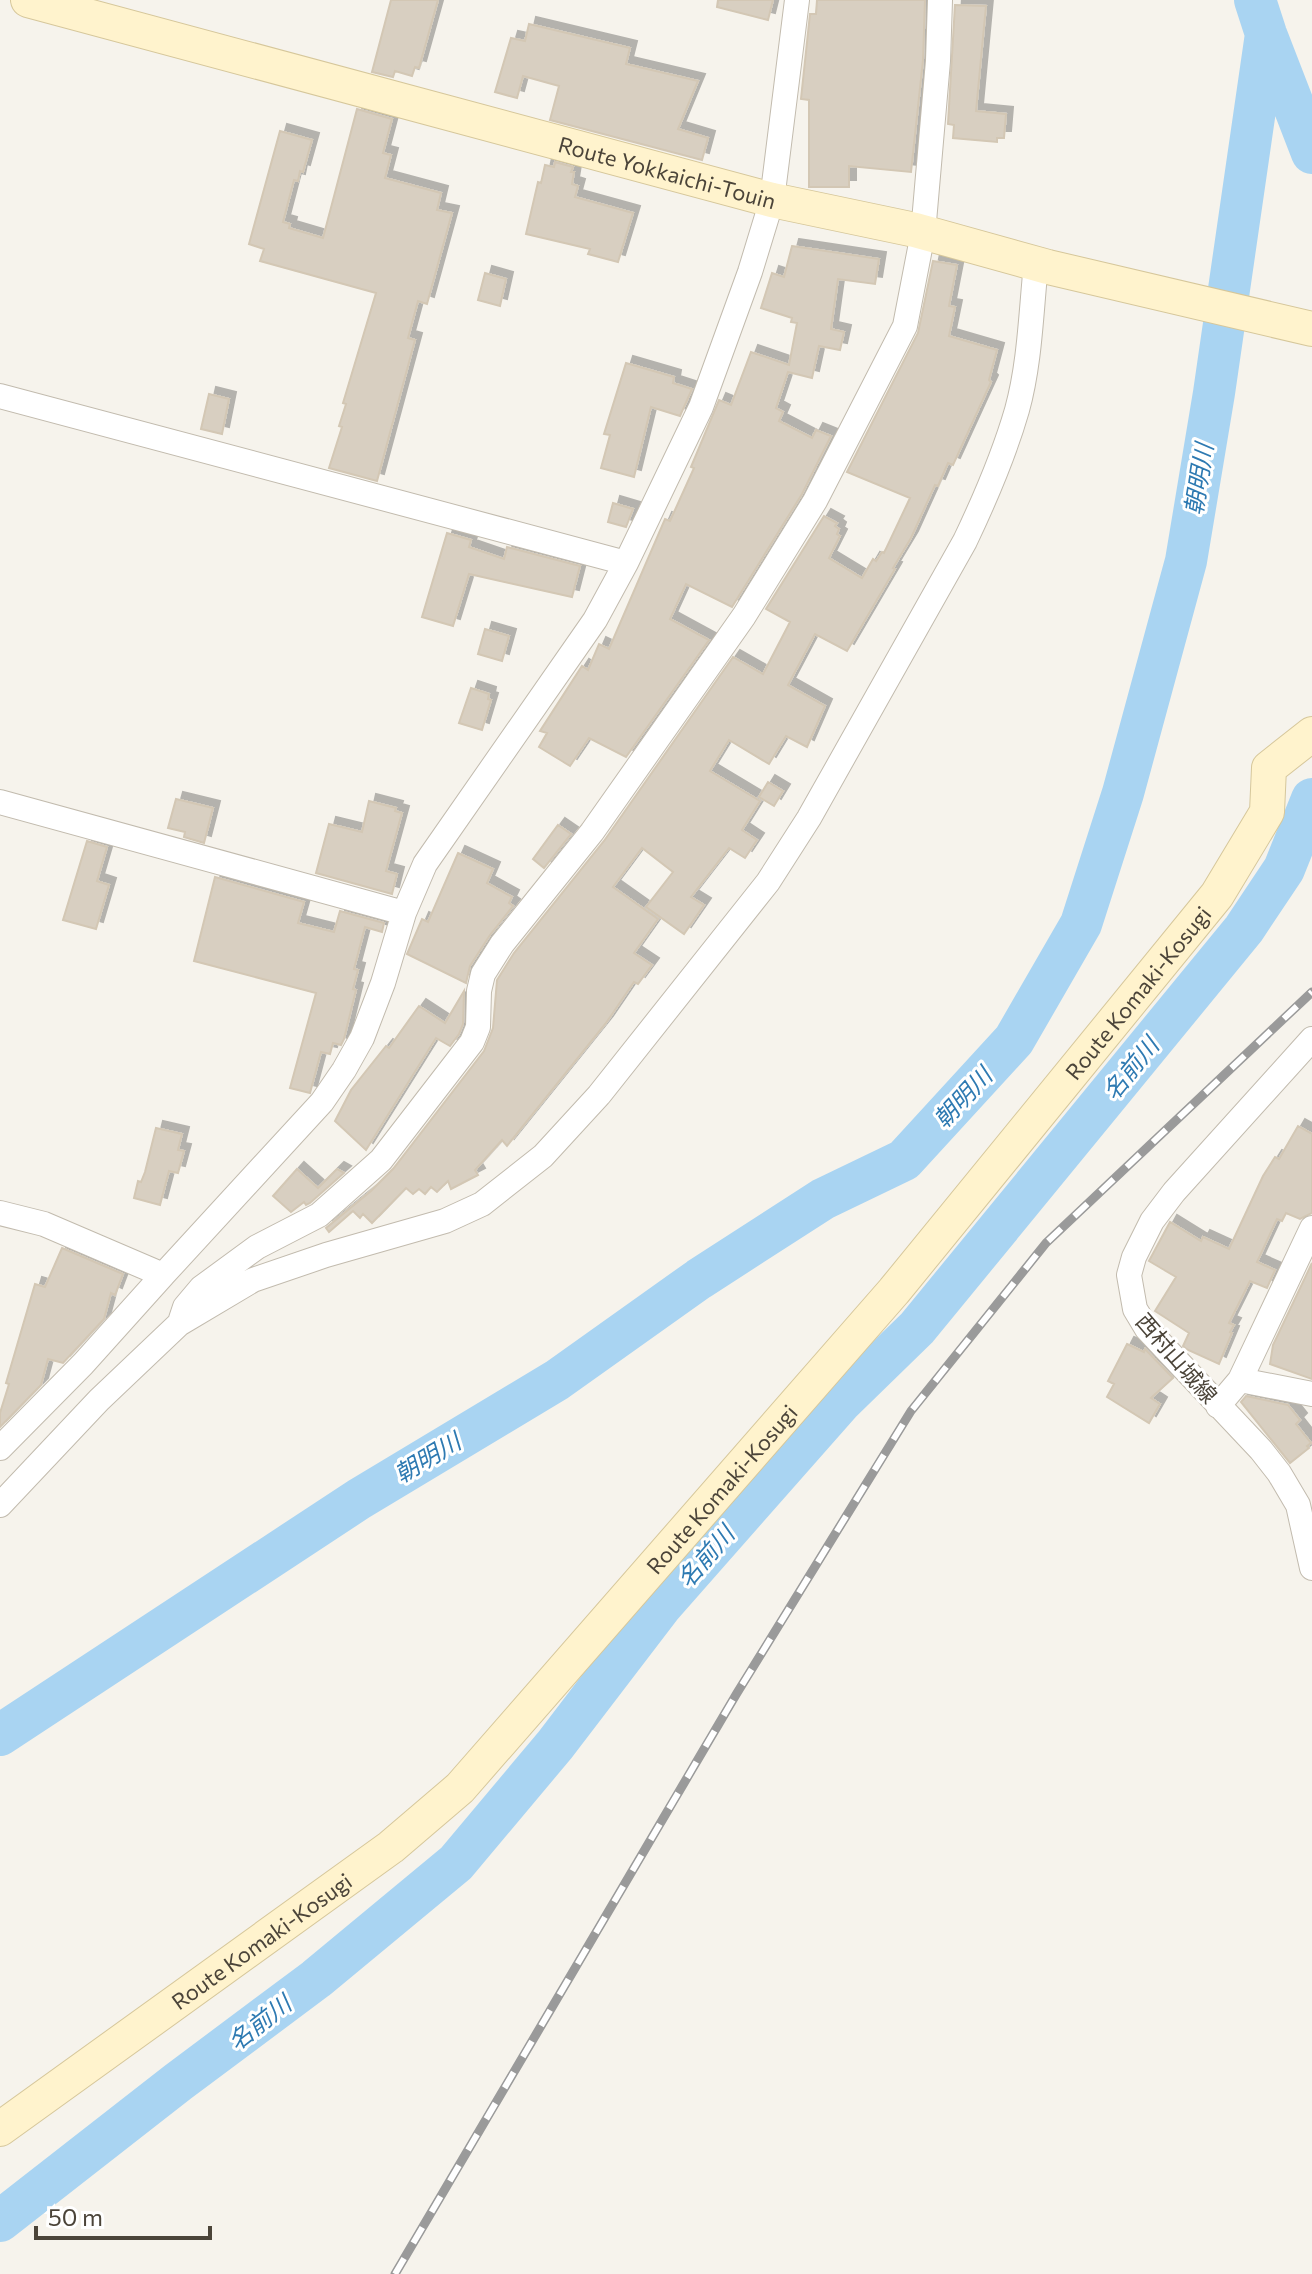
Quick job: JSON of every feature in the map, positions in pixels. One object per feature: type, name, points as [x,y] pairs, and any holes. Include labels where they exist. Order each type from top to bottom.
[{"type":"main road","name":"Route Yokkaichi-Touin","points":[[28,0],[772,200],[923,233],[1042,265],[1312,329]]},
{"type":"main road","name":"Route Komaki-Kosugi","points":[[0,2129],[391,1847],[460,1788],[894,1291],[1217,895],[1267,812],[1269,768],[1312,734]]},
{"type":"street","points":[[0,1448],[83,1364],[322,1102],[362,1038],[404,913],[425,864],[595,620],[701,407],[746,285],[772,200],[797,0]]},
{"type":"street","points":[[179,1324],[185,1307],[201,1288],[257,1247],[319,1215],[381,1160],[472,1042],[478,1027],[483,974],[502,944],[592,832],[726,641],[815,501],[905,326],[923,233],[938,61],[940,0]]},
{"type":"street","points":[[0,1505],[99,1400],[179,1324],[253,1280],[326,1255],[445,1221],[482,1204],[543,1156],[599,1095],[768,882],[809,818],[965,541],[985,499],[1017,409],[1042,265]]},
{"type":"street","points":[[0,396],[626,563]]},
{"type":"street","points":[[0,802],[404,913]]},
{"type":"street","name":"西村山城線","points":[[1312,1039],[1174,1192],[1142,1239],[1129,1275],[1135,1309],[1147,1329],[1261,1450],[1289,1487],[1304,1525],[1312,1568]]},
{"type":"street","points":[[0,1213],[44,1224],[163,1275]]},
{"type":"street","points":[[1218,1406],[1240,1380],[1312,1228]]},
{"type":"street","points":[[1240,1380],[1312,1394]]},
{"type":"building","points":[[391,0],[438,0],[419,68],[415,67],[412,76],[395,71],[393,77],[372,72]]},
{"type":"building","points":[[718,0],[773,0],[768,20],[717,7]]},
{"type":"building","points":[[817,0],[925,0],[923,60],[911,172],[849,166],[849,187],[809,187],[809,100],[801,99],[810,14],[816,14]]},
{"type":"building","points":[[955,5],[986,6],[976,111],[1006,114],[1004,138],[997,138],[997,142],[953,138],[954,125],[948,124]]},
{"type":"building","points":[[529,24],[630,48],[626,64],[698,81],[678,129],[708,138],[702,160],[550,120],[559,86],[523,76],[517,98],[495,92],[511,38],[525,41]]},
{"type":"building","points":[[357,109],[392,119],[383,153],[391,155],[385,178],[441,193],[437,210],[452,213],[427,304],[418,301],[408,338],[415,340],[377,481],[329,468],[342,427],[339,426],[346,404],[343,403],[376,293],[260,261],[264,249],[249,244],[280,131],[312,140],[303,172],[300,171],[298,181],[294,180],[283,222],[290,224],[289,228],[323,238]]},
{"type":"building","points":[[555,162],[573,167],[572,184],[578,186],[575,197],[633,213],[618,262],[588,254],[590,249],[526,234],[538,182],[541,183],[545,165],[554,167]]},
{"type":"building","points":[[792,246],[879,259],[875,284],[838,279],[831,329],[844,332],[840,350],[819,346],[812,378],[788,372],[776,408],[783,412],[779,421],[812,438],[816,430],[831,436],[802,494],[732,607],[686,584],[670,619],[709,640],[626,757],[589,738],[570,766],[539,747],[547,733],[540,731],[582,666],[588,670],[599,644],[609,649],[665,519],[670,521],[694,468],[691,467],[719,400],[731,405],[751,352],[789,365],[797,323],[791,322],[792,318],[761,308],[772,273],[784,277]]},
{"type":"building","points":[[933,261],[957,265],[949,306],[955,307],[949,336],[997,350],[991,382],[953,465],[948,463],[938,486],[935,485],[895,569],[847,651],[815,634],[788,685],[825,706],[807,747],[786,736],[769,764],[729,740],[710,771],[760,801],[742,830],[757,840],[745,858],[729,848],[691,897],[704,905],[684,934],[646,907],[673,872],[642,848],[613,887],[658,919],[634,953],[652,965],[638,984],[634,982],[606,1023],[507,1146],[502,1140],[475,1170],[478,1175],[451,1189],[448,1181],[437,1192],[431,1187],[425,1194],[419,1189],[413,1194],[406,1188],[372,1223],[363,1214],[360,1218],[353,1211],[329,1232],[326,1228],[393,1169],[484,1051],[493,1028],[497,980],[514,953],[604,841],[733,657],[763,674],[790,622],[766,609],[824,516],[837,523],[835,526],[840,536],[829,558],[862,578],[873,559],[876,561],[884,553],[910,498],[847,472],[918,333]]},
{"type":"building","points":[[485,273],[506,279],[500,306],[478,300]]},
{"type":"building","points":[[626,363],[674,377],[673,383],[692,389],[680,416],[651,407],[634,477],[601,468],[610,435],[604,434]]},
{"type":"building","points":[[209,394],[229,399],[222,434],[201,429]]},
{"type":"building","points":[[613,503],[633,509],[626,527],[608,522]]},
{"type":"building","points":[[447,533],[471,540],[469,547],[504,559],[507,547],[580,566],[572,597],[469,574],[453,626],[422,617]]},
{"type":"building","points":[[485,629],[509,636],[502,661],[478,654]]},
{"type":"building","points":[[471,688],[489,694],[488,699],[491,700],[482,730],[459,723]]},
{"type":"building","points":[[768,782],[783,791],[774,806],[759,797]]},
{"type":"building","points":[[176,799],[213,808],[204,843],[184,837],[185,832],[168,828]]},
{"type":"building","points":[[369,801],[396,808],[395,811],[402,813],[386,871],[397,874],[392,894],[316,873],[329,824],[362,832]]},
{"type":"building","points":[[558,825],[571,834],[544,868],[533,859]]},
{"type":"building","points":[[87,841],[107,847],[97,881],[109,885],[96,929],[63,920]]},
{"type":"building","points":[[458,853],[493,869],[487,883],[512,897],[509,903],[513,906],[470,966],[466,983],[407,954],[422,919],[428,922]]},
{"type":"building","points":[[215,877],[304,902],[298,923],[334,932],[340,911],[384,923],[382,932],[365,927],[354,969],[358,970],[353,989],[356,990],[344,1039],[341,1045],[333,1043],[330,1054],[321,1052],[310,1093],[290,1088],[316,993],[194,961]]},
{"type":"building","points":[[464,991],[463,1024],[459,1034],[450,1046],[436,1038],[366,1150],[335,1121],[351,1090],[386,1046],[389,1048],[419,1006],[445,1023]]},
{"type":"building","points":[[1298,1126],[1312,1134],[1312,1213],[1300,1219],[1286,1213],[1282,1221],[1277,1219],[1257,1262],[1275,1270],[1267,1288],[1250,1281],[1229,1323],[1234,1325],[1219,1364],[1186,1349],[1183,1346],[1189,1333],[1155,1311],[1176,1277],[1149,1261],[1170,1222],[1201,1241],[1203,1237],[1229,1249],[1263,1176],[1275,1157],[1279,1159]]},
{"type":"building","points":[[156,1128],[182,1134],[178,1150],[184,1151],[178,1173],[169,1171],[160,1205],[134,1198],[138,1181],[141,1182],[145,1172]]},
{"type":"building","points":[[297,1169],[318,1188],[337,1169],[344,1173],[310,1203],[306,1205],[304,1202],[291,1212],[273,1196]]},
{"type":"building","points":[[62,1248],[123,1274],[115,1295],[111,1293],[104,1319],[63,1363],[48,1359],[41,1385],[0,1427],[0,1413],[9,1384],[6,1383],[35,1284],[45,1287]]},
{"type":"building","points":[[1312,1263],[1312,1379],[1270,1364],[1273,1345]]},
{"type":"building","points":[[1127,1344],[1144,1352],[1145,1349],[1173,1378],[1151,1398],[1160,1404],[1149,1423],[1107,1397],[1114,1384],[1108,1381]]},
{"type":"building","points":[[1246,1396],[1288,1405],[1300,1420],[1296,1424],[1311,1443],[1307,1446],[1309,1448],[1290,1463],[1241,1402]]},
{"type":"waterway","name":"名前川","points":[[1255,0],[1312,153]]},
{"type":"waterway","name":"朝明川","points":[[0,1735],[359,1499],[557,1380],[699,1279],[823,1199],[904,1160],[1014,1040],[1081,924],[1123,793],[1186,561],[1214,393],[1266,34]]},
{"type":"waterway","name":"名前川","points":[[0,2221],[316,1979],[456,1863],[555,1745],[662,1605],[840,1403],[917,1328],[1244,929],[1284,869],[1312,799]]},
{"type":"railway","points":[[395,2274],[737,1693],[911,1411],[1046,1243],[1312,992]]}]
